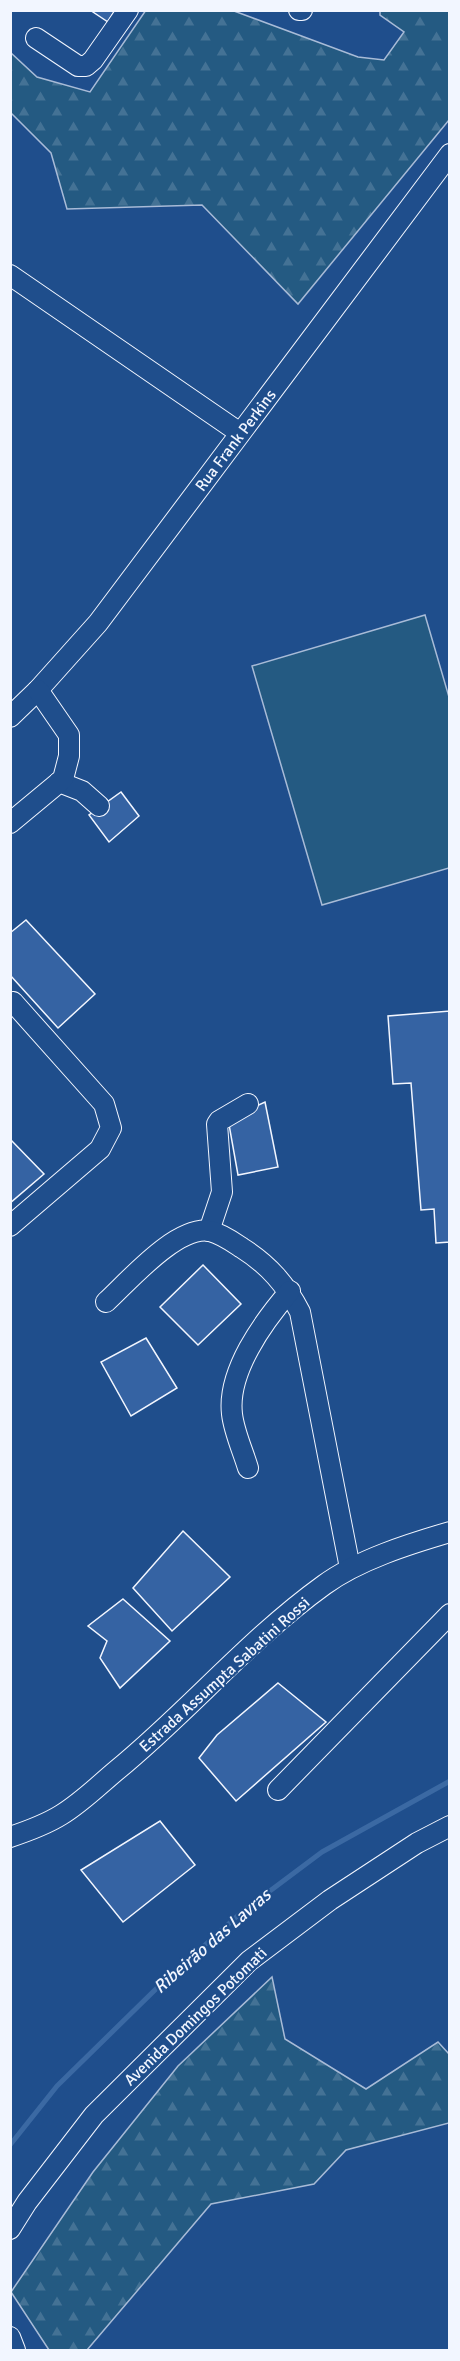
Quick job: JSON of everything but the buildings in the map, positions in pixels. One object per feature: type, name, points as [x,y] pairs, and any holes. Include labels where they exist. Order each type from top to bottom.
[{"type":"street","points":[[36,38],[78,66],[86,66],[93,60],[128,10]]},
{"type":"street","name":"Rua Frank Perkins","points":[[10,717],[38,690],[98,623],[450,154]]},
{"type":"street","points":[[10,275],[240,433]]},
{"type":"street","points":[[10,823],[63,779],[69,756],[69,735],[38,690]]},
{"type":"street","points":[[59,782],[82,791],[99,806]]},
{"type":"street","points":[[10,1226],[100,1149],[111,1128],[104,1104],[13,1002]]},
{"type":"street","points":[[209,1231],[222,1192],[217,1124],[219,1120],[248,1104]]},
{"type":"street","points":[[106,1302],[167,1246],[192,1232],[209,1231],[224,1237],[251,1254],[275,1274],[290,1291],[300,1312],[350,1568]]},
{"type":"street","points":[[248,1468],[232,1416],[232,1395],[252,1342],[270,1313],[290,1291]]},
{"type":"street","name":"Estrada Assumpta Sabatini Rossi","points":[[10,1837],[31,1830],[61,1815],[87,1795],[141,1750],[280,1619],[325,1584],[350,1568],[450,1532]]},
{"type":"street","points":[[278,1790],[450,1614]]},
{"type":"street","name":"Avenida Domingos Potomati","points":[[10,2229],[27,2202],[94,2115],[249,1961],[330,1900],[417,1843],[450,1826]]},
{"type":"street","points":[[10,2337],[15,2350]]},
{"type":"green space","points":[[146,10],[234,11],[358,57],[384,60],[404,32],[380,15],[380,11],[449,11],[449,120],[298,304],[202,205],[67,209],[51,153],[11,113],[11,53],[37,77],[90,92]]},
{"type":"green space","points":[[425,615],[449,697],[449,868],[322,905],[252,666]]},
{"type":"green space","points":[[272,1977],[285,2039],[366,2089],[438,2042],[449,2054],[449,2123],[346,2150],[314,2184],[211,2204],[87,2350],[49,2350],[11,2292],[93,2172],[178,2066]]},
{"type":"waterway","name":"Ribeirão das Lavras","points":[[10,2145],[57,2086],[159,1986],[243,1911],[322,1852],[450,1781]]}]
